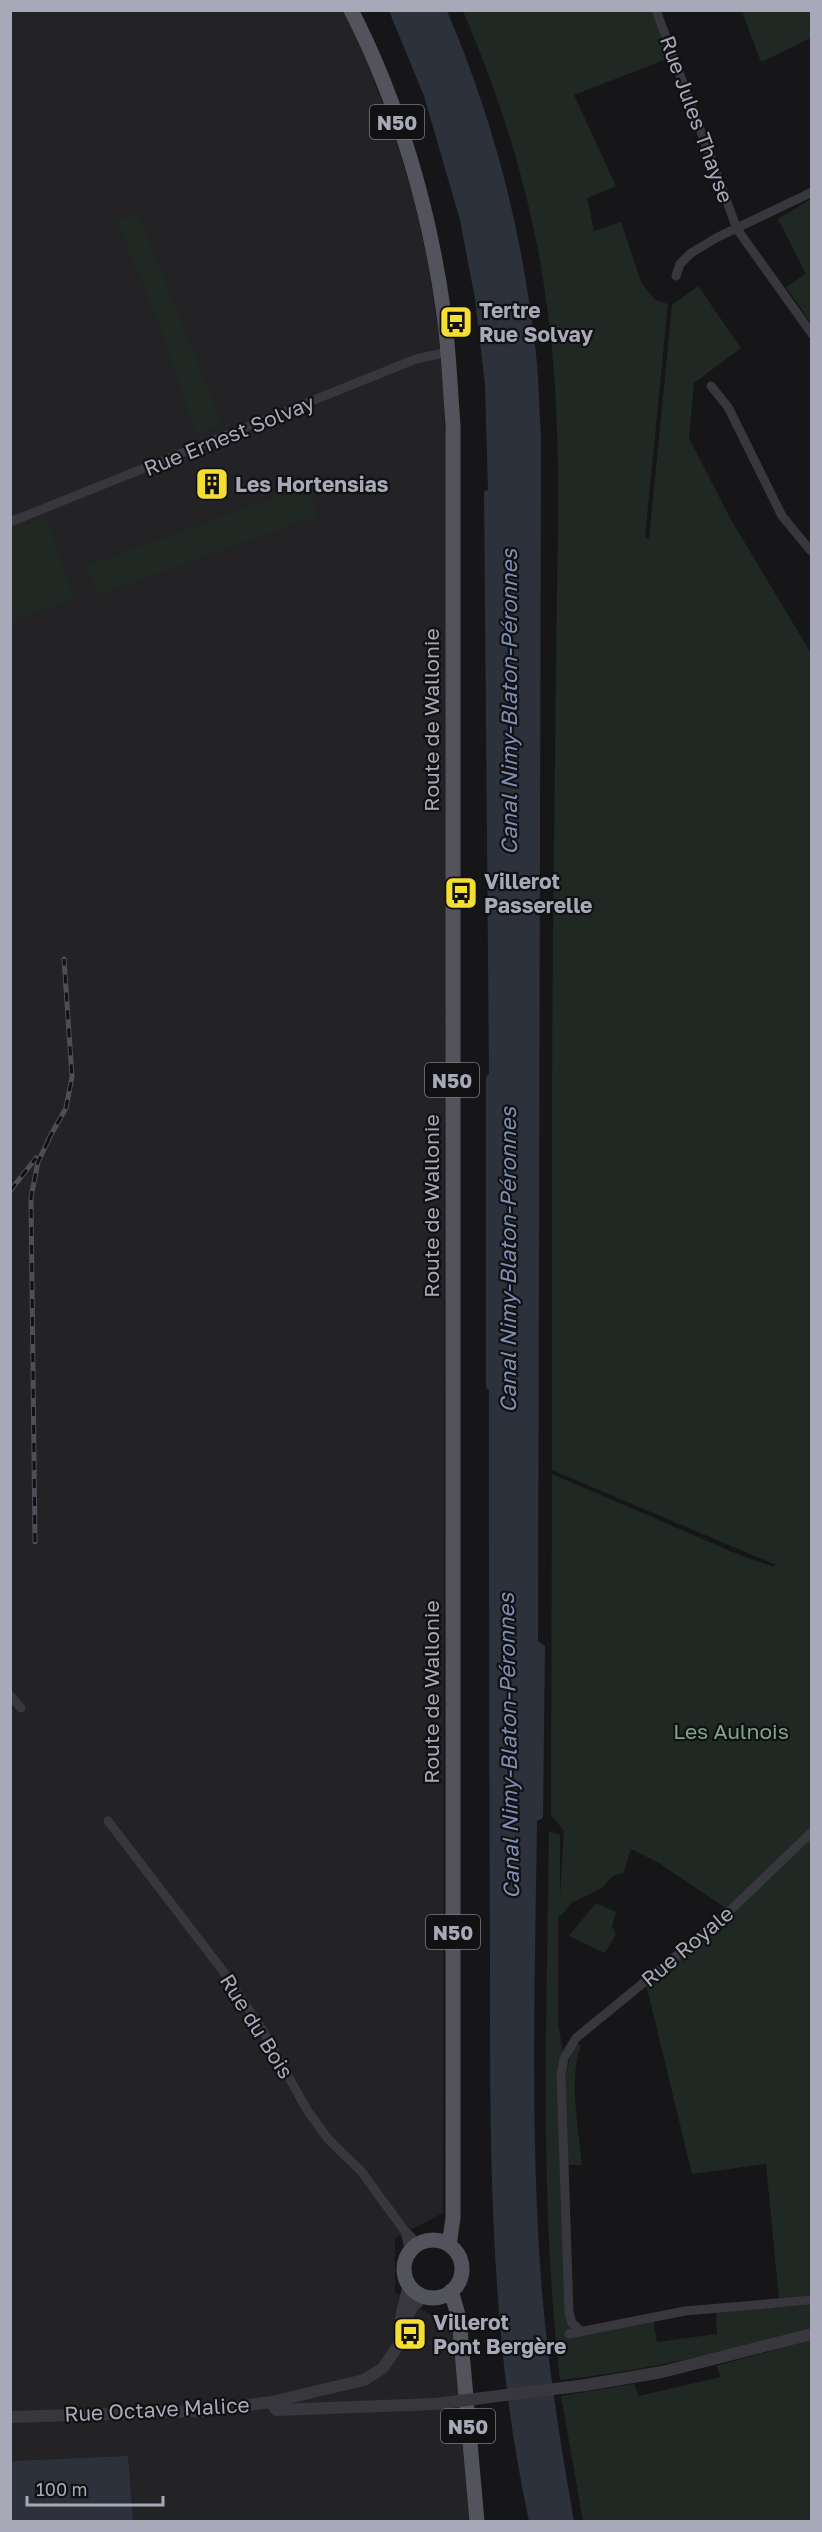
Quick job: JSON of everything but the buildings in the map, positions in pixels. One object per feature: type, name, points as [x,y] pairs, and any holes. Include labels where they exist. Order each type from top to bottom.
[{"type":"main road","name":"Route de Wallonie","points":[[351,10],[379,74],[403,139],[421,200],[438,280],[448,352],[453,425],[453,2218],[449,2245]]},
{"type":"main road","points":[[452,2201],[442,2229],[420,2245],[404,2271],[409,2285],[448,2308],[460,2330]]},
{"type":"main road","points":[[420,2245],[449,2245],[459,2256],[462,2266],[458,2283],[451,2291],[441,2296],[427,2297]]},
{"type":"main road","points":[[451,2291],[460,2330]]},
{"type":"main road","name":"N50","points":[[460,2330],[477,2522]]},
{"type":"street","name":"Rue Jules Thayse","points":[[656,10],[737,229],[812,334]]},
{"type":"street","points":[[676,276],[680,264],[691,253],[812,192]]},
{"type":"street","name":"Rue Ernest Solvay","points":[[10,522],[416,359],[448,352]]},
{"type":"street","points":[[711,386],[729,407],[752,460],[782,516],[811,552]]},
{"type":"street","points":[[10,1695],[21,1708]]},
{"type":"street","name":"Rue du Bois","points":[[108,1821],[224,1971],[263,2031],[307,2110],[329,2140],[361,2171],[404,2230],[420,2245]]},
{"type":"street","name":"Rue Royale","points":[[581,2331],[572,2323],[569,2312],[561,2075],[564,2058],[576,2038],[718,1921],[812,1832]]},
{"type":"street","points":[[271,2402],[343,2386],[376,2374],[391,2359],[400,2343],[404,2301],[409,2285]]},
{"type":"street","points":[[403,2325],[413,2306],[427,2297]]},
{"type":"street","points":[[569,2334],[685,2311],[812,2300]]},
{"type":"street","name":"Rue Octave Malice","points":[[10,2416],[203,2411],[271,2402],[276,2410],[435,2404],[586,2385],[662,2372],[812,2334]]},
{"type":"shaded area","points":[[11,11],[344,11],[369,67],[395,136],[412,193],[427,258],[438,330],[446,456],[443,2213],[395,2238],[395,2292],[424,2311],[452,2323],[469,2521],[11,2522]]},
{"type":"green space","name":"Les Aulnois","points":[[463,11],[652,11],[669,58],[574,95],[616,186],[587,198],[594,231],[621,222],[641,282],[655,300],[668,304],[645,537],[649,539],[672,305],[698,286],[741,348],[694,383],[689,438],[730,518],[812,655],[811,1829],[727,1909],[659,1863],[631,1849],[623,1873],[613,1876],[602,1888],[571,1903],[561,1916],[559,1915],[558,1923],[558,2023],[564,2058],[569,2312],[581,2331],[653,2319],[657,2342],[717,2334],[716,2312],[811,2305],[811,2328],[687,2359],[560,2380],[549,2243],[546,2106],[549,1831],[560,1835],[560,1895],[564,1831],[551,1815],[552,1474],[742,1556],[772,1566],[776,1565],[552,1470],[552,1003],[558,513],[556,399],[544,286],[531,215],[502,112]]},
{"type":"green space","points":[[742,11],[811,11],[811,38],[761,62]]},
{"type":"green space","points":[[811,199],[811,323],[786,287],[806,274],[778,219]]},
{"type":"green space","points":[[138,214],[223,425],[197,435],[157,320],[116,220]]},
{"type":"green space","points":[[307,485],[318,516],[97,595],[86,566]]},
{"type":"green space","points":[[47,518],[74,599],[11,621],[11,529]]},
{"type":"green space","points":[[811,1836],[811,2296],[779,2299],[766,2164],[692,2174],[646,1984]]},
{"type":"green space","points":[[596,1903],[616,1912],[612,1926],[616,1934],[605,1953],[569,1936]]},
{"type":"green space","points":[[577,2043],[581,2046],[575,2073],[575,2089],[582,2165],[568,2165],[564,2087],[566,2071]]},
{"type":"green space","points":[[811,2340],[811,2521],[583,2521],[561,2396],[634,2384],[639,2396],[721,2377],[716,2366]]},
{"type":"water","name":"Canal Nimy-Blaton-Péronnes","points":[[389,11],[447,11],[464,52],[492,136],[515,222],[538,374],[541,436],[538,1641],[545,1646],[543,1818],[537,1821],[534,2107],[541,2279],[554,2400],[574,2521],[529,2521],[506,2379],[494,2236],[490,2092],[489,1390],[486,1388],[486,1077],[489,1073],[484,491],[488,490],[485,385],[475,299],[460,220],[424,96]]},
{"type":"water","points":[[128,2456],[133,2521],[11,2521],[11,2461]]},
{"type":"railway","points":[[48,1140],[66,1108],[72,1077],[64,959]]},
{"type":"railway","points":[[35,1542],[31,1197],[38,1162],[51,1135]]},
{"type":"railway","points":[[10,1191],[36,1158]]},
{"type":"place","name":"Tertre Rue Solvay","points":[[456,322]]},
{"type":"place","name":"Les Hortensias","points":[[212,484]]},
{"type":"place","name":"Villerot Passerelle","points":[[461,893]]},
{"type":"place","name":"Villerot Pont Bergère","points":[[410,2334]]}]
